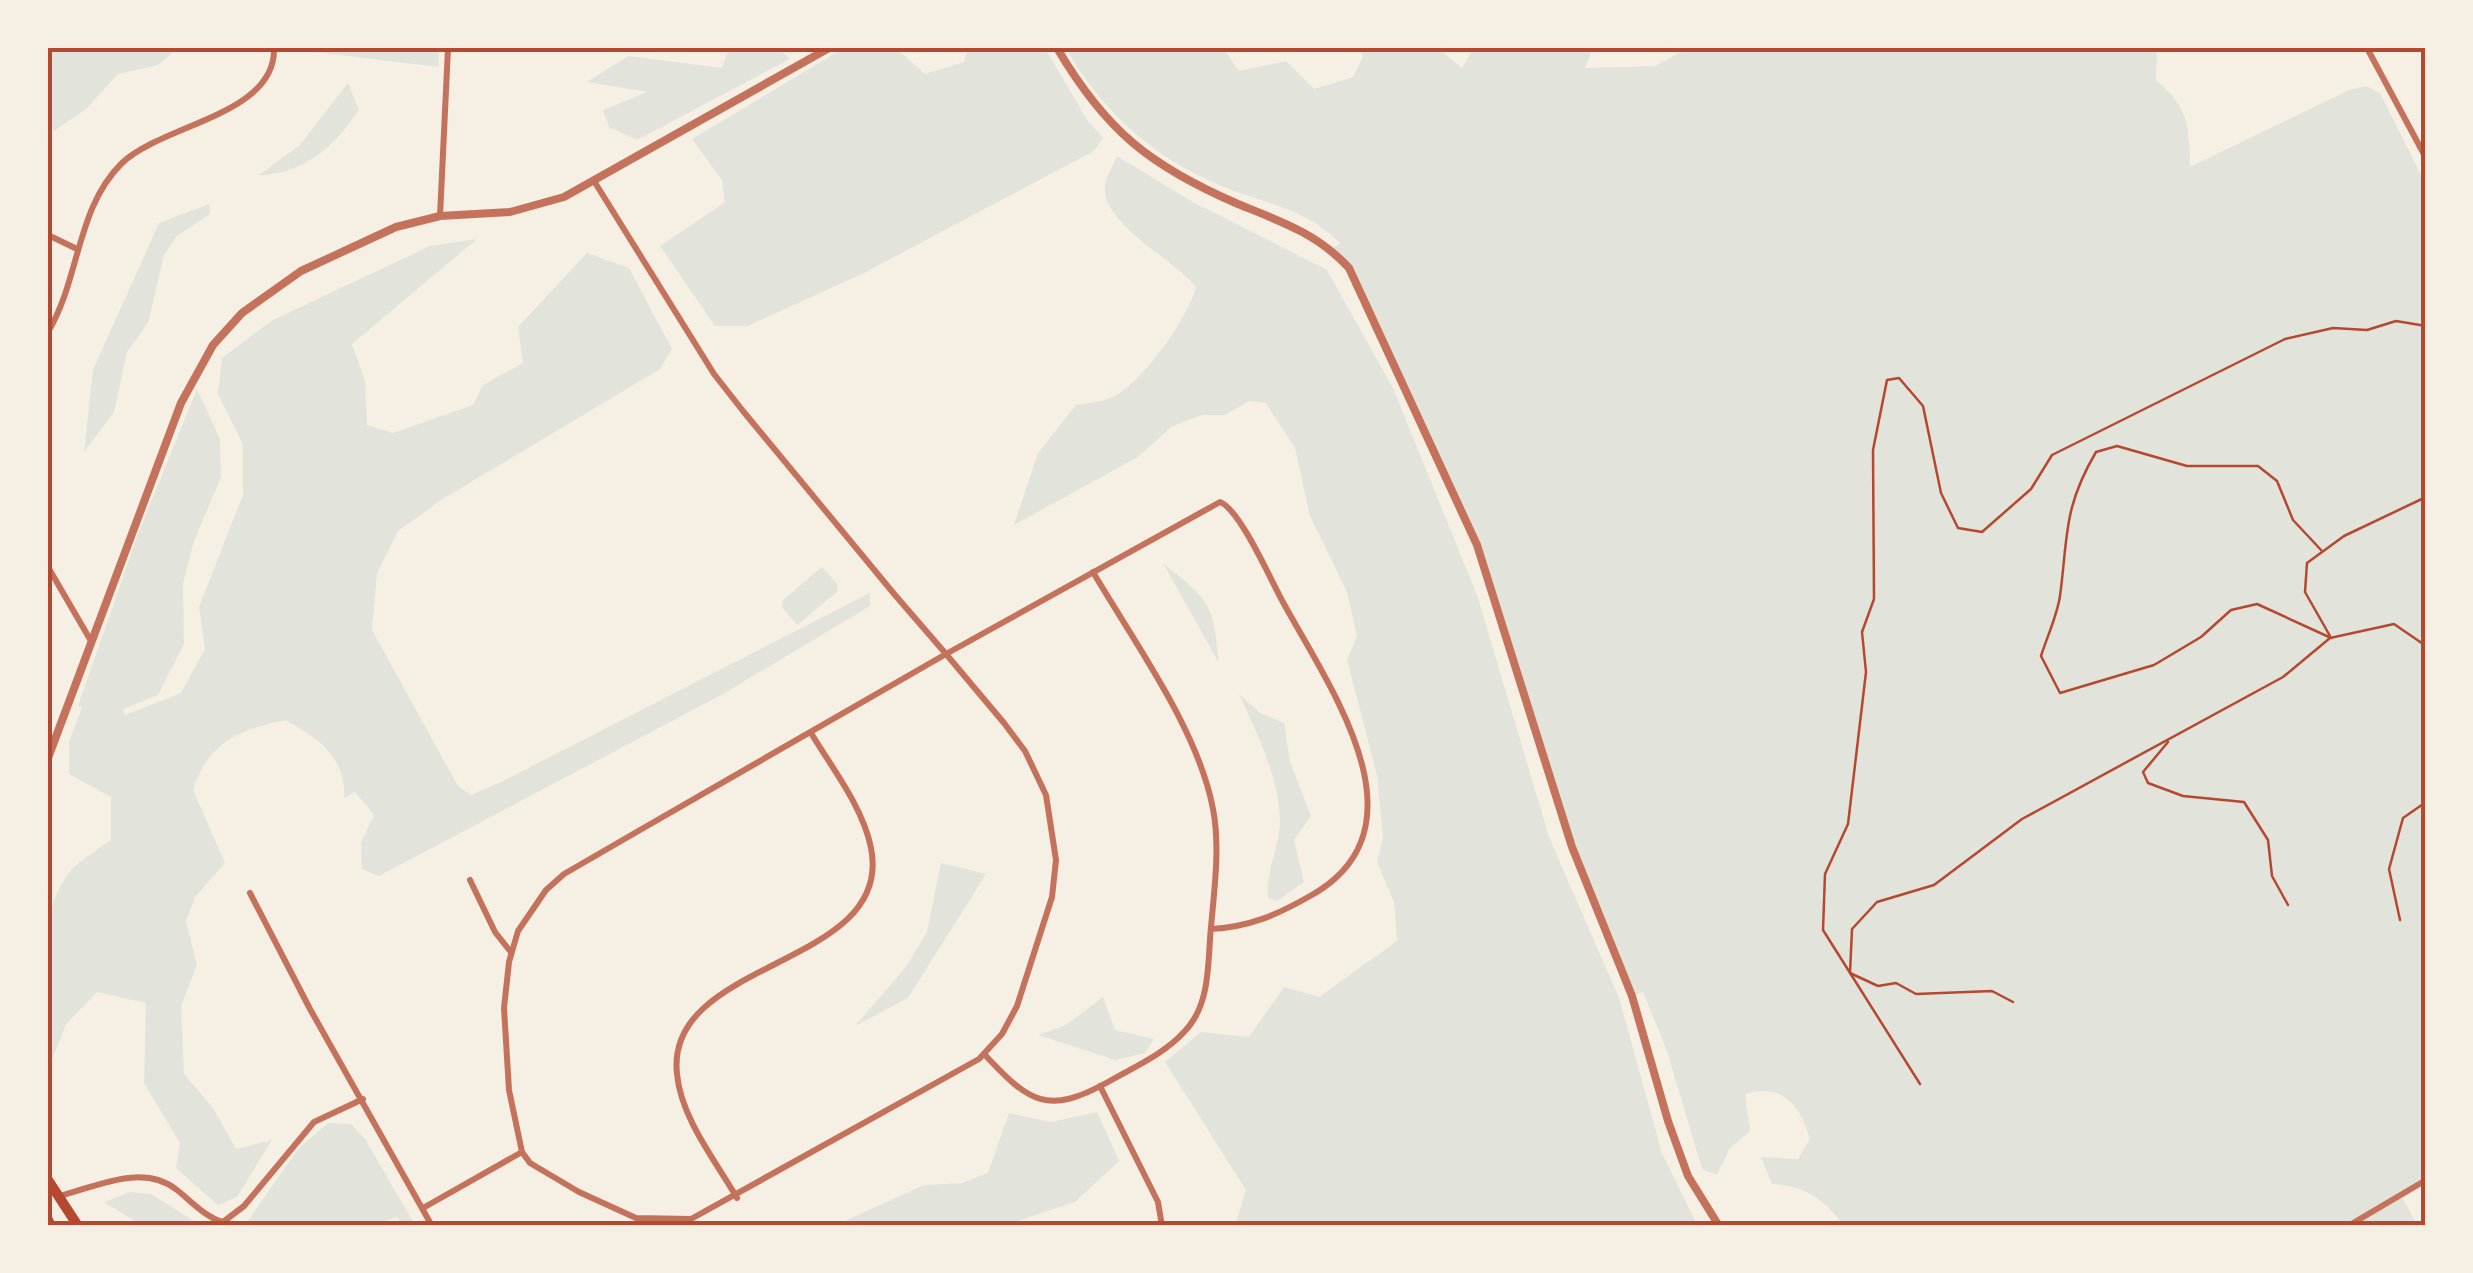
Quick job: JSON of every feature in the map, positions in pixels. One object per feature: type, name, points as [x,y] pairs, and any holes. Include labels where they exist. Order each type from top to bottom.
[{"type":"main road","points":[[48,1180],[78,1226]]},
{"type":"street","points":[[48,332],[98,196],[124,162],[243,101],[261,87],[272,68],[274,48]]},
{"type":"street","points":[[440,216],[448,48]]},
{"type":"street","points":[[48,758],[181,403],[212,345],[242,313],[301,270],[396,227],[440,216],[541,206],[828,48]]},
{"type":"street","points":[[1057,48],[1100,114],[1144,156],[1208,190],[1316,237],[1350,268],[1478,545],[1572,847],[1632,996],[1668,1121],[1688,1176],[1719,1226]]},
{"type":"street","points":[[2366,48],[2426,158]]},
{"type":"street","points":[[594,180],[714,374],[946,654],[1026,751],[1046,795],[1054,829],[1052,897],[1017,1006],[985,1055],[736,1198],[691,1220],[668,1224],[636,1218],[579,1192],[530,1163],[522,1152],[513,1123],[504,1008],[511,952],[530,910],[564,874],[946,654],[1216,504],[1228,505],[1331,690],[1358,754],[1370,820],[1358,855],[1333,884],[1257,923],[1210,929]]},
{"type":"street","points":[[48,235],[78,249]]},
{"type":"street","points":[[48,567],[91,641]]},
{"type":"street","points":[[985,1055],[1012,1084],[1044,1102],[1070,1100],[1155,1056],[1194,1019],[1207,981],[1213,809],[1197,758],[1093,572]]},
{"type":"street","points":[[736,1198],[681,1096],[677,1055],[700,1010],[844,923],[868,882],[872,850],[865,827],[811,732]]},
{"type":"street","points":[[470,880],[495,932],[511,952]]},
{"type":"street","points":[[250,892],[288,969],[432,1226]]},
{"type":"street","points":[[1100,1086],[1158,1202],[1162,1226]]},
{"type":"street","points":[[59,1196],[147,1176],[171,1185],[213,1219],[224,1222],[244,1206],[284,1153],[314,1122],[363,1099]]},
{"type":"street","points":[[423,1208],[522,1152]]},
{"type":"street","points":[[2348,1226],[2426,1180]]},
{"type":"path","points":[[1920,1084],[1823,930],[1825,874],[1848,824],[1866,672],[1862,632],[1874,600],[1873,450],[1888,380],[1900,378],[1923,406],[1941,493],[1958,528],[1982,532],[2031,488],[2052,454],[2285,339],[2334,328],[2367,330],[2396,321],[2426,326]]},
{"type":"path","points":[[2322,551],[2293,520],[2277,481],[2258,466],[2187,466],[2117,446],[2096,452],[2077,484],[2064,529],[2060,599],[2041,656],[2060,693],[2154,665],[2201,637],[2232,610],[2257,604],[2330,638]]},
{"type":"path","points":[[2330,638],[2304,592],[2307,563],[2322,551],[2426,498]]},
{"type":"path","points":[[1850,973],[1852,929],[1877,902],[1934,885],[2022,819],[2283,678],[2330,638],[2394,624],[2426,646]]},
{"type":"path","points":[[2171,738],[2143,772],[2148,783],[2183,796],[2244,802],[2268,840],[2272,876],[2288,905]]},
{"type":"path","points":[[2400,920],[2389,870],[2403,818],[2426,802]]},
{"type":"path","points":[[1850,973],[1878,986],[1896,983],[1916,994],[1992,992],[2012,1002]]},
{"type":"shaded area","points":[[48,48],[178,48],[158,65],[118,74],[86,109],[54,131],[48,117]]},
{"type":"shaded area","points":[[282,48],[438,48],[439,67]]},
{"type":"shaded area","points":[[729,48],[781,50],[790,59],[637,140],[609,127],[603,110],[647,92],[587,82],[628,56],[722,68]]},
{"type":"shaded area","points":[[896,48],[925,74],[964,62],[968,48],[1045,48],[1087,120],[1103,138],[1094,151],[864,273],[748,326],[715,326],[660,246],[725,202],[722,180],[692,139],[839,51]]},
{"type":"shaded area","points":[[1066,48],[1223,48],[1239,71],[1286,61],[1314,89],[1353,77],[1363,57],[1359,48],[1438,48],[1462,68],[1474,48],[1593,48],[1585,68],[1655,66],[1688,48],[2157,48],[2156,80],[2176,100],[2185,119],[2190,167],[2349,90],[2366,86],[2380,93],[2426,185],[2426,1180],[2401,1195],[2417,1225],[1843,1225],[1812,1195],[1772,1184],[1761,1157],[1798,1159],[1810,1139],[1795,1108],[1770,1091],[1745,1094],[1750,1131],[1730,1148],[1717,1175],[1702,1169],[1667,1051],[1643,992],[1632,996],[1572,847],[1490,582],[1370,305],[1332,249],[1340,243],[1295,212],[1210,181],[1166,157],[1110,109]]},
{"type":"shaded area","points":[[348,83],[359,110],[340,135],[304,163],[259,175],[299,146]]},
{"type":"shaded area","points":[[1117,156],[1191,201],[1327,270],[1394,390],[1478,598],[1549,837],[1619,998],[1662,1153],[1697,1225],[1235,1225],[1246,1190],[1165,1062],[1201,1032],[1249,1037],[1284,987],[1319,997],[1397,941],[1394,902],[1377,862],[1383,838],[1377,775],[1347,660],[1357,636],[1347,592],[1310,516],[1295,448],[1266,403],[1249,401],[1225,415],[1202,415],[1171,427],[1138,457],[1014,525],[1038,453],[1076,405],[1111,398],[1139,377],[1175,331],[1196,287],[1114,213],[1106,199],[1105,185]]},
{"type":"shaded area","points":[[209,204],[210,214],[176,237],[164,255],[148,323],[127,352],[114,412],[84,452],[93,370],[159,223]]},
{"type":"shaded area","points":[[477,239],[352,344],[365,381],[367,425],[393,433],[473,405],[483,385],[523,363],[518,327],[587,253],[629,268],[672,349],[660,369],[441,500],[398,531],[377,573],[372,630],[458,786],[471,795],[501,782],[870,593],[870,606],[723,694],[379,876],[362,869],[361,843],[374,815],[355,792],[344,798],[335,760],[309,734],[286,720],[240,733],[217,749],[207,760],[193,790],[225,863],[195,897],[186,921],[197,965],[181,1006],[184,1074],[213,1108],[236,1149],[272,1140],[237,1197],[218,1205],[176,1168],[180,1143],[144,1083],[146,1003],[97,992],[66,1024],[48,1070],[46,945],[55,898],[74,868],[111,840],[111,797],[69,774],[69,742],[82,707],[78,706],[138,534],[197,389],[220,439],[221,477],[194,541],[183,583],[184,644],[158,695],[123,709],[125,715],[181,693],[205,649],[199,607],[243,495],[243,445],[218,394],[222,358],[271,321],[430,246]]},
{"type":"shaded area","points":[[1163,563],[1206,604],[1219,663]]},
{"type":"shaded area","points":[[822,567],[837,584],[837,592],[797,625],[782,607],[783,600]]},
{"type":"shaded area","points":[[1239,694],[1260,713],[1284,723],[1290,762],[1311,816],[1294,840],[1304,882],[1277,901],[1268,898],[1268,888],[1279,831],[1279,804],[1266,756]]},
{"type":"shaded area","points":[[941,863],[986,874],[908,998],[855,1026],[906,967],[927,932]]},
{"type":"shaded area","points":[[1103,997],[1115,1030],[1154,1039],[1145,1053],[1115,1060],[1038,1035],[1066,1025]]},
{"type":"shaded area","points":[[1097,1112],[1119,1161],[1075,1202],[1005,1225],[844,1225],[847,1220],[924,1185],[962,1183],[988,1173],[1009,1113],[1051,1122]]},
{"type":"shaded area","points":[[328,1123],[351,1124],[365,1139],[415,1225],[402,1225],[397,1217],[370,1225],[245,1225],[298,1149]]},
{"type":"shaded area","points":[[130,1192],[151,1194],[200,1225],[141,1225],[104,1202]]}]
